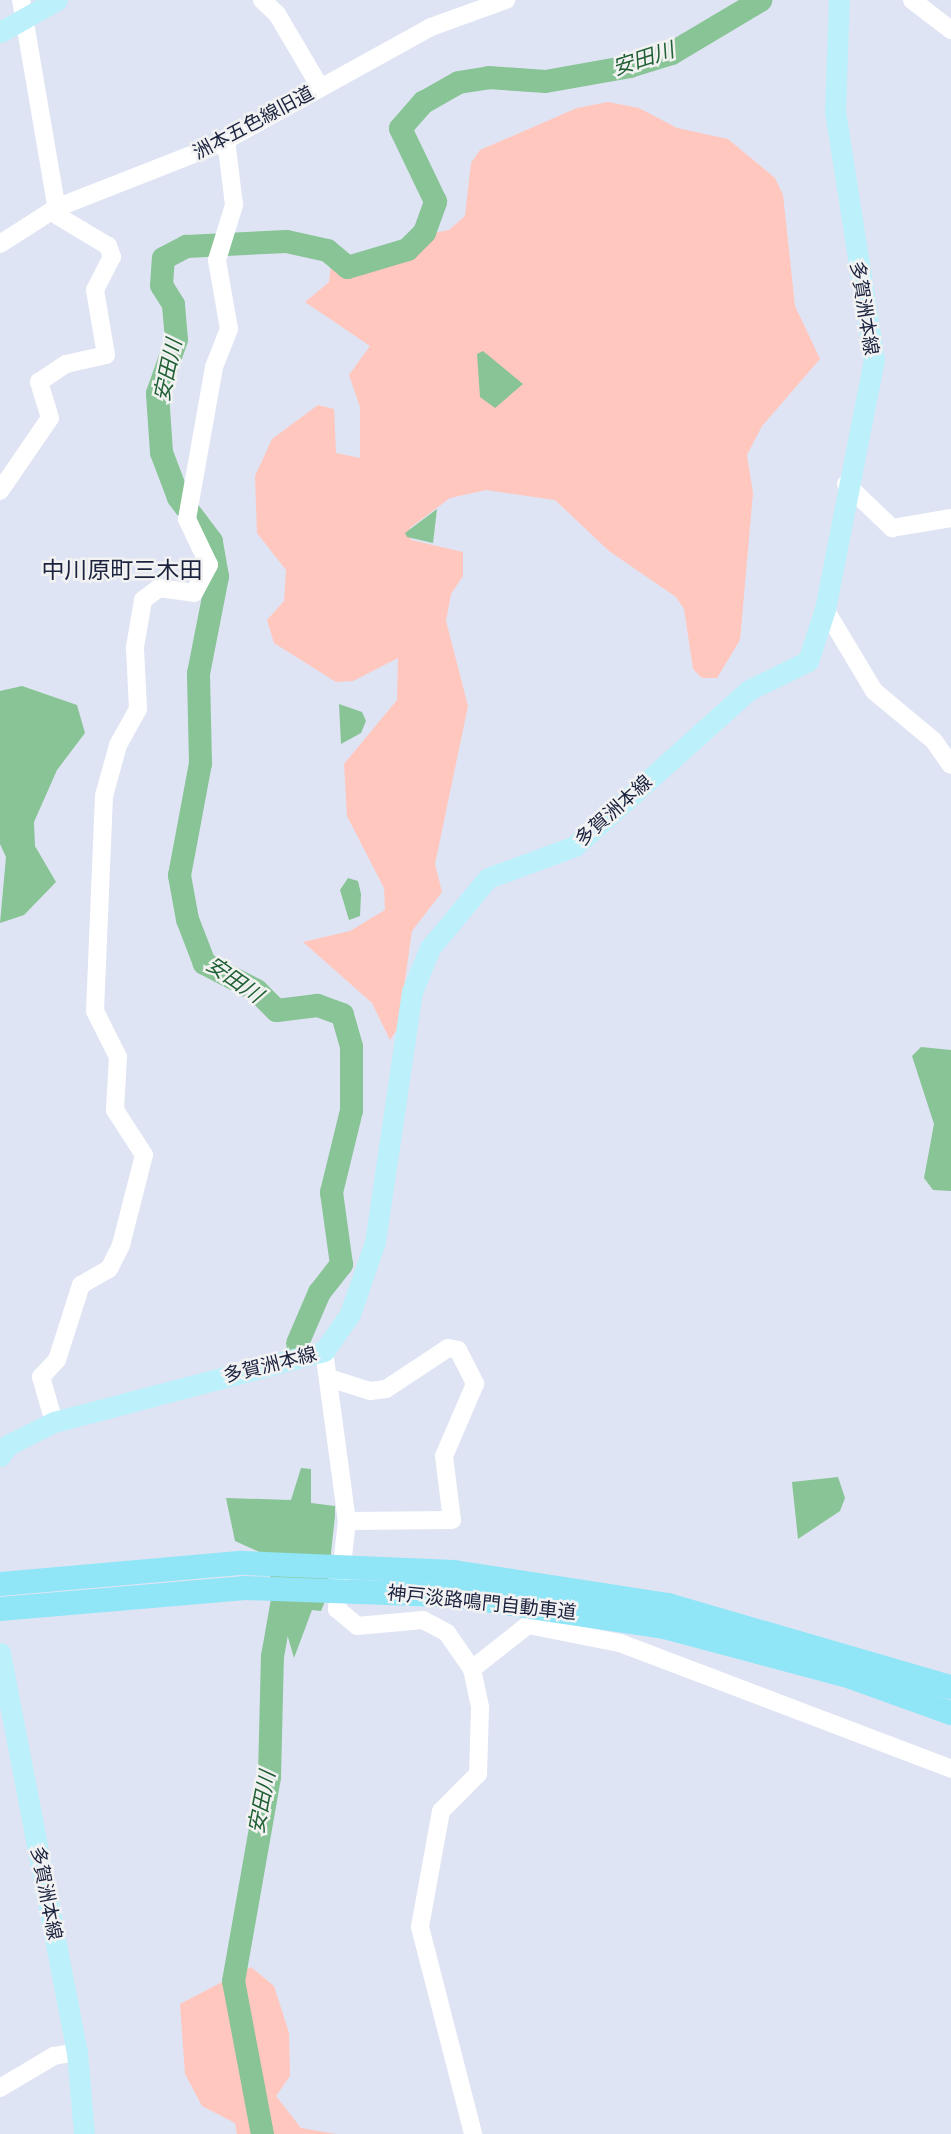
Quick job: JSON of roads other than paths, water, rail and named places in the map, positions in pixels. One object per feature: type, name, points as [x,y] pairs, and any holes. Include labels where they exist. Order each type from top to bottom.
[{"type":"highway","name":"神戸淡路鳴門自動車道","points":[[0,1584],[244,1576],[352,1577],[454,1572],[668,1605],[951,1687]]},
{"type":"highway","name":"神戸淡路鳴門自動車道","points":[[0,1609],[244,1576]]},
{"type":"highway","name":"神戸淡路鳴門自動車道","points":[[352,1577],[664,1627],[845,1675],[951,1713]]},
{"type":"main road","points":[[0,32],[22,10],[57,0]]},
{"type":"main road","name":"多賀洲本線","points":[[0,1456],[8,1445],[54,1422],[324,1351],[350,1314],[375,1242],[412,992],[430,947],[488,878],[575,846],[749,690],[808,661],[825,609],[846,484],[874,360],[835,112],[839,0]]},
{"type":"main road","name":"多賀洲本線","points":[[0,1653],[77,2052],[84,2134]]},
{"type":"street","points":[[262,0],[278,13],[320,87]]},
{"type":"street","name":"洲本五色線旧道","points":[[0,244],[56,208],[226,140],[431,27],[506,0]]},
{"type":"street","points":[[912,0],[951,30]]},
{"type":"street","points":[[0,491],[50,418],[39,382],[66,364],[106,355],[95,290],[111,250],[61,221],[56,208],[22,10]]},
{"type":"street","points":[[54,1422],[41,1377],[57,1360],[81,1285],[109,1269],[121,1245],[144,1155],[115,1110],[118,1057],[95,1011],[104,796],[118,745],[138,709],[135,648],[143,600],[159,589],[194,593],[206,580],[206,550],[189,511],[214,367],[229,329],[217,267],[234,205],[226,140]]},
{"type":"street","points":[[846,484],[892,527],[951,518]]},
{"type":"street","points":[[825,609],[874,691],[934,741],[951,765]]},
{"type":"street","points":[[329,1378],[370,1391],[386,1389],[448,1348],[458,1350],[475,1384],[444,1456],[443,1487],[452,1520],[347,1521]]},
{"type":"street","points":[[324,1351],[347,1521],[334,1598],[345,1620],[371,1627],[423,1620],[447,1633],[472,1669],[480,1708],[478,1774],[441,1811],[420,1927],[473,2134]]},
{"type":"street","points":[[472,1669],[528,1625],[620,1643],[951,1769]]},
{"type":"street","points":[[0,2088],[54,2056],[77,2052]]},
{"type":"waterway","name":"安田川","points":[[297,1343],[319,1292],[341,1264],[331,1192],[351,1110],[351,1046],[342,1014],[317,1005],[276,1010],[256,990],[204,963],[187,919],[179,875],[200,763],[198,673],[217,576],[211,541],[178,497],[161,452],[157,393],[176,339],[173,304],[161,285],[163,258],[186,246],[286,241],[327,250],[347,267],[407,249],[424,232],[435,201],[400,128],[423,102],[458,82],[488,77],[545,81],[629,66],[671,53],[760,0]]},
{"type":"waterway","name":"安田川","points":[[262,2134],[233,1981],[269,1776],[272,1656],[285,1582]]},
{"type":"district","name":"中川原町三木田","points":[[122,569]]}]
